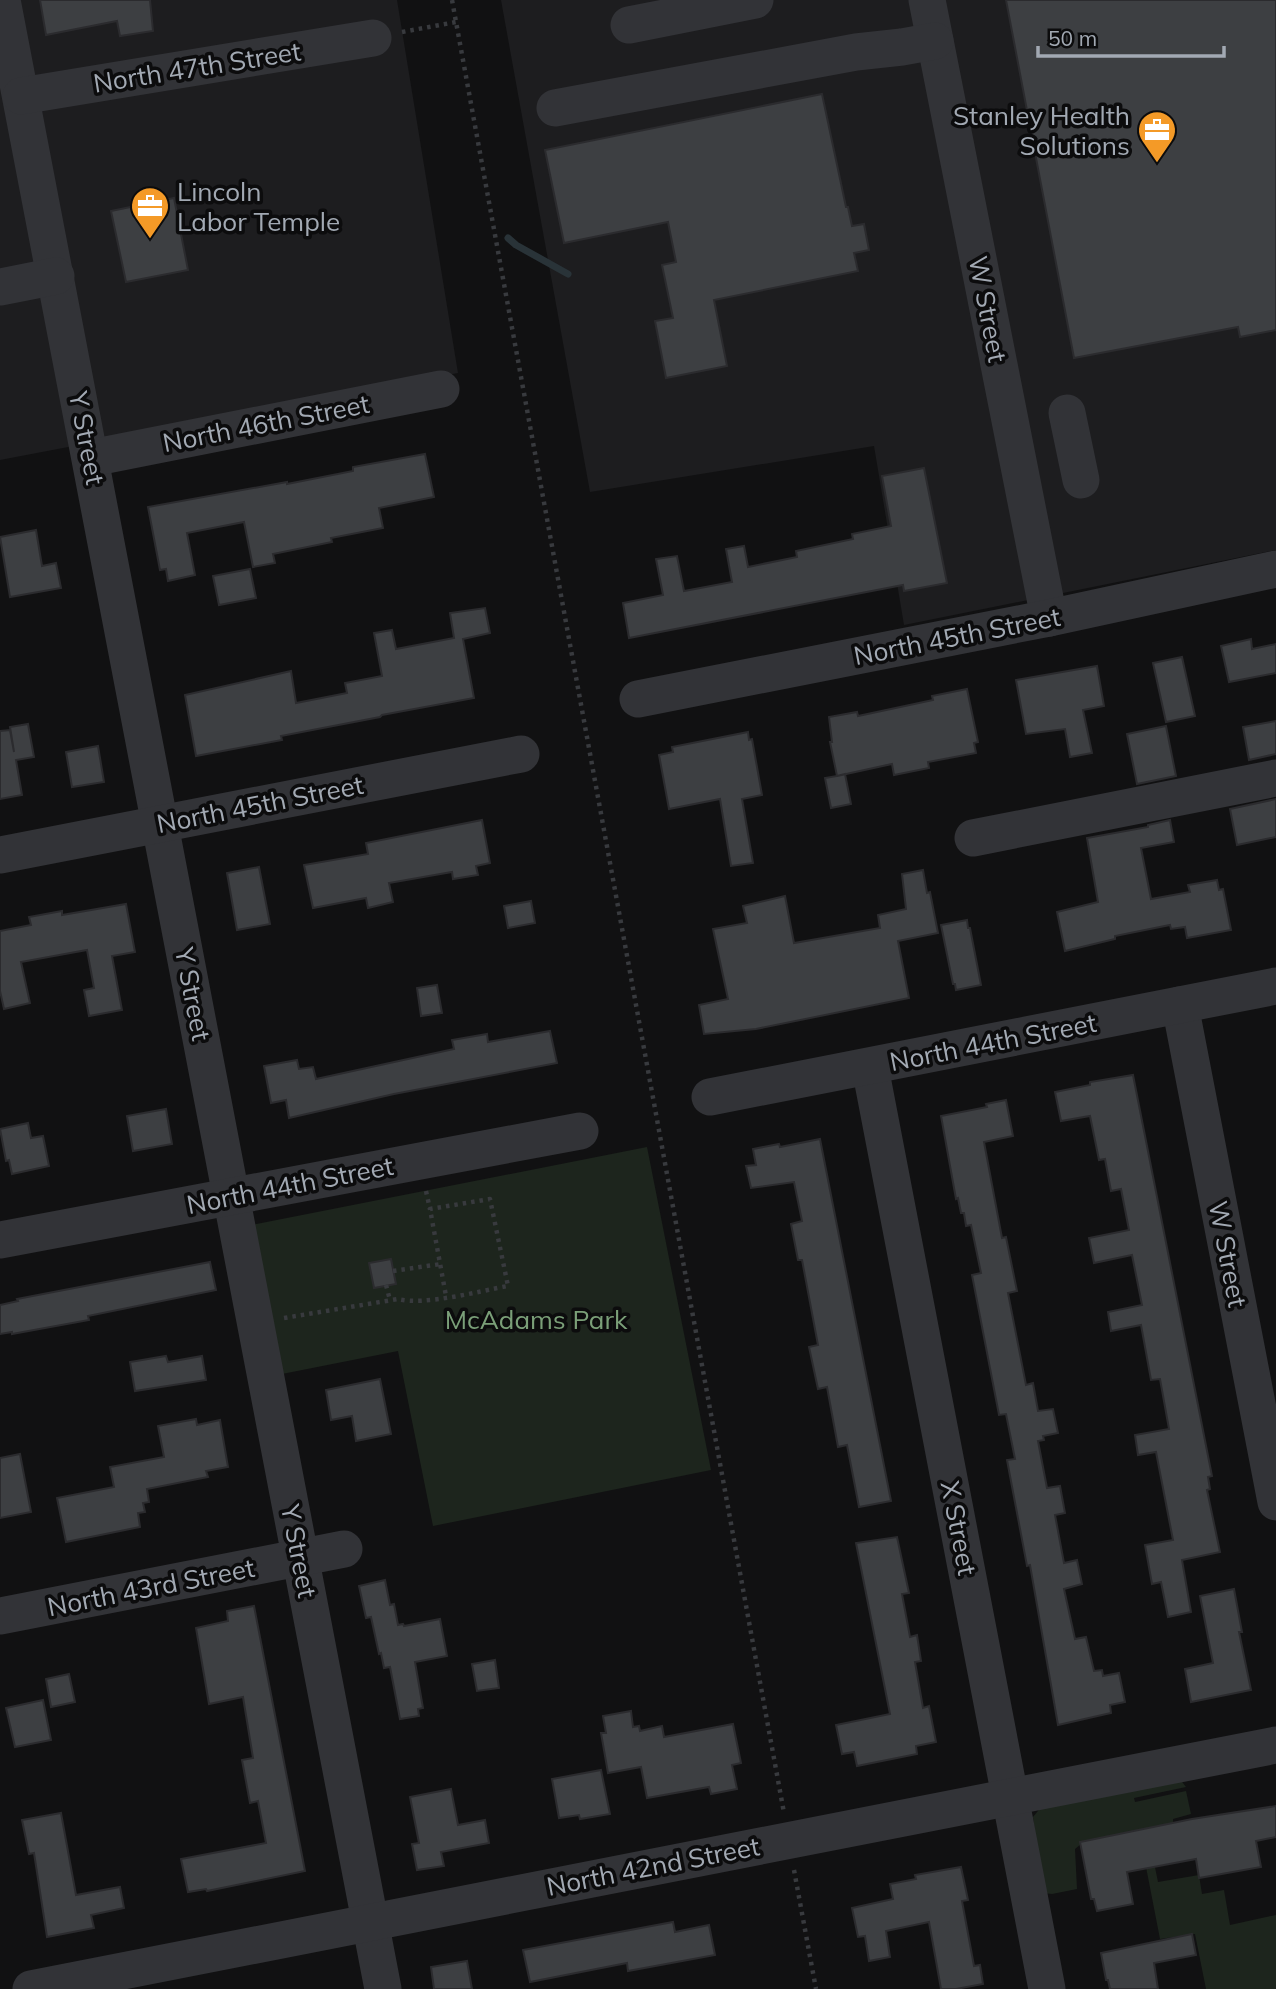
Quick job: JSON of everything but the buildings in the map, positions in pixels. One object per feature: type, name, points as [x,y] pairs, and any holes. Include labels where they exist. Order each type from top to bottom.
[{"type":"street","name":"Y Street","points":[[2,0],[383,1989]]},
{"type":"street","points":[[629,25],[755,0]]},
{"type":"street","name":"W Street","points":[[928,0],[1049,618]]},
{"type":"street","name":"North 47th Street","points":[[21,96],[373,38]]},
{"type":"street","points":[[555,108],[856,52],[935,41]]},
{"type":"street","points":[[0,287],[56,276]]},
{"type":"street","name":"North 46th Street","points":[[90,458],[441,389]]},
{"type":"street","points":[[1067,413],[1081,480]]},
{"type":"street","name":"North 45th Street","points":[[638,699],[1049,618],[1276,569]]},
{"type":"street","name":"North 45th Street","points":[[0,855],[521,754]]},
{"type":"street","points":[[973,838],[1276,778]]},
{"type":"street","name":"North 44th Street","points":[[710,1097],[1276,986]]},
{"type":"street","name":"W Street","points":[[1181,1005],[1276,1502]]},
{"type":"street","name":"X Street","points":[[870,1067],[1047,1989]]},
{"type":"street","name":"North 44th Street","points":[[0,1240],[580,1131]]},
{"type":"street","name":"North 43rd Street","points":[[0,1616],[344,1549]]},
{"type":"street","name":"North 42nd Street","points":[[31,1989],[1276,1745]]},
{"type":"path","points":[[452,0],[816,1989]]},
{"type":"path","points":[[373,38],[456,22]]},
{"type":"path","points":[[276,1319],[390,1300],[409,1302],[508,1286],[490,1199],[430,1209],[446,1296]]},
{"type":"path","points":[[393,1271],[441,1264]]},
{"type":"path","points":[[386,1286],[390,1300]]},
{"type":"shaded area","points":[[0,0],[397,0],[458,373],[0,460]]},
{"type":"shaded area","points":[[501,0],[1276,0],[1276,550],[904,625],[874,446],[590,492]]},
{"type":"green space","name":"McAdams Park","points":[[647,1147],[711,1470],[433,1526],[398,1351],[282,1374],[252,1225]]},
{"type":"green space","points":[[1179,1778],[1186,1787],[1134,1798],[1135,1802],[1186,1791],[1191,1814],[1173,1819],[1173,1823],[1147,1828],[1158,1882],[1199,1875],[1202,1894],[1224,1890],[1230,1925],[1276,1915],[1276,1989],[1206,1989],[1195,1934],[1160,1939],[1140,1836],[1081,1844],[1075,1849],[1077,1889],[1043,1893],[1033,1817],[1042,1806]]},
{"type":"waterway","points":[[508,238],[568,274]]},
{"type":"place","name":"Stanley Health Solutions","points":[[1157,164]]},
{"type":"place","name":"Lincoln Labor Temple","points":[[150,240]]}]
